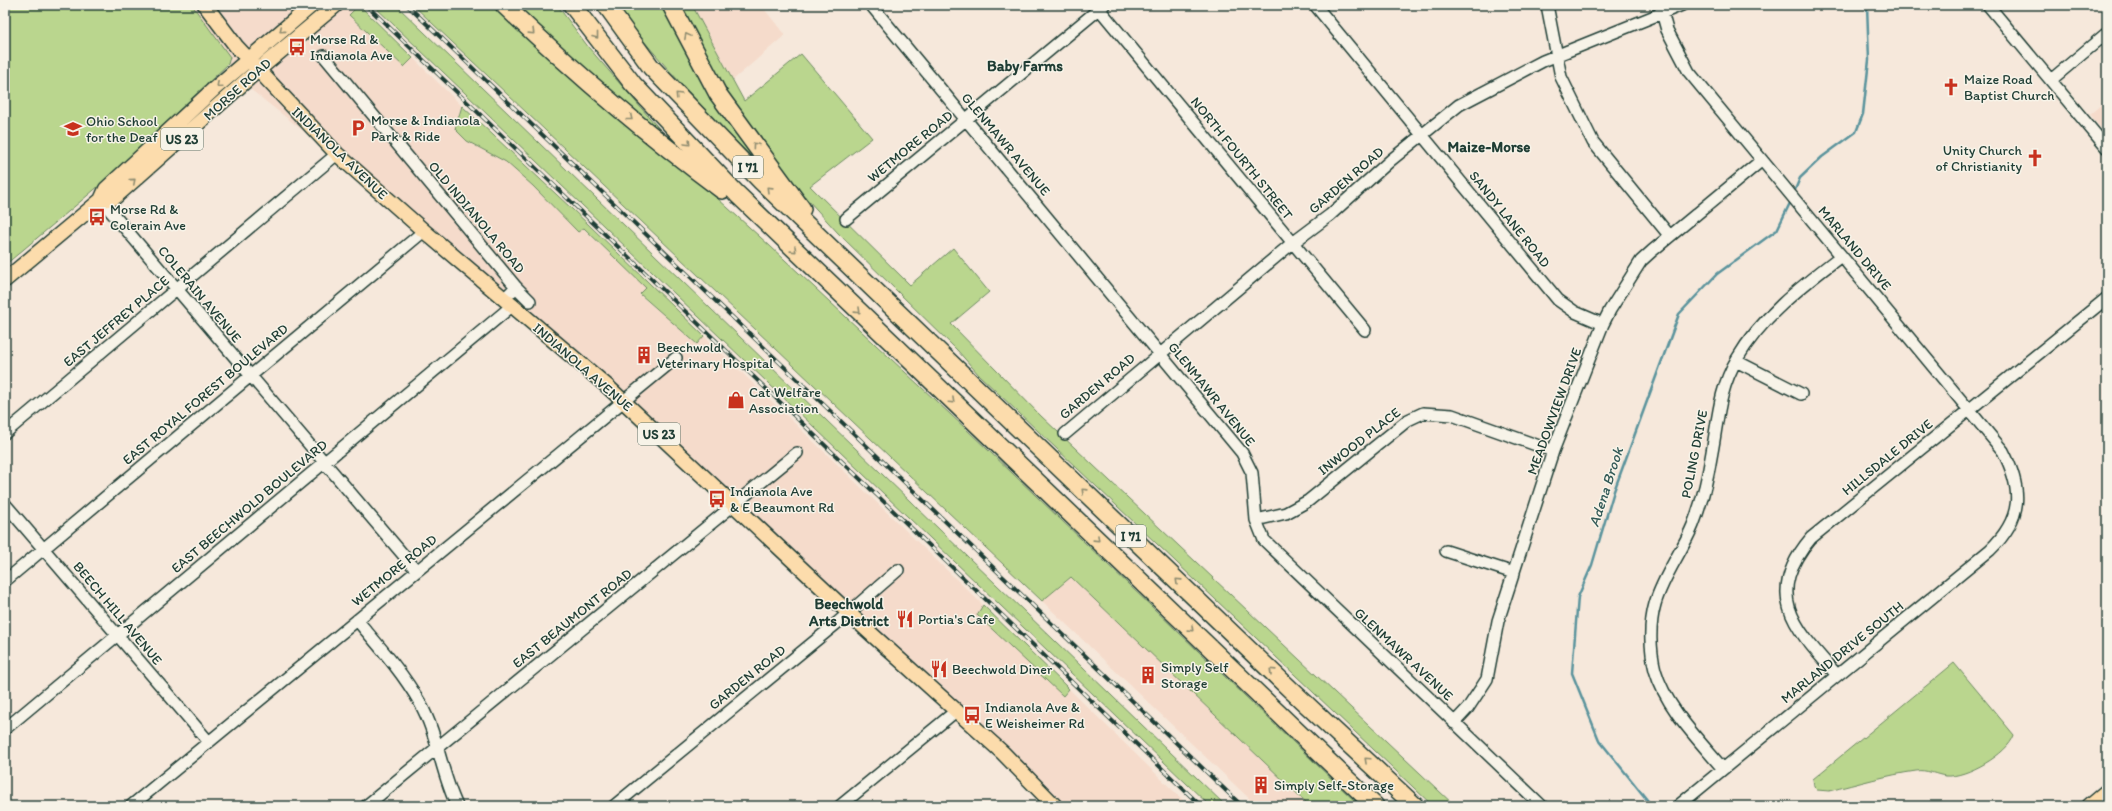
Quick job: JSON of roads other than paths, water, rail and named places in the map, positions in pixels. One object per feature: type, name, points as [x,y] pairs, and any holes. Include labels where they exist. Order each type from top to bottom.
[{"type":"highway","points":[[504,5],[557,56],[614,105],[681,160],[766,222]]},
{"type":"highway","name":"I 71","points":[[572,5],[633,84],[737,194],[1375,806]]},
{"type":"highway","name":"I 71","points":[[606,5],[656,72],[761,181],[1280,679],[1415,806]]},
{"type":"highway","points":[[671,5],[718,94],[798,204],[847,264]]},
{"type":"main road","name":"INDIANOLA AVENUE","points":[[205,5],[248,59],[337,154],[424,231],[509,302],[623,401],[849,612],[1003,753],[1055,806]]},
{"type":"main road","name":"MORSE ROAD","points":[[5,280],[101,200],[106,189],[248,59],[312,5]]},
{"type":"main road","name":"MORSE ROAD","points":[[101,200],[114,198],[258,70],[336,5]]},
{"type":"main road","points":[[2089,806],[2107,791]]},
{"type":"street","name":"GLENMAWR AVENUE","points":[[872,5],[1242,453],[1252,473],[1256,520],[1264,540],[1542,806]]},
{"type":"street","name":"SANDY LANE ROAD","points":[[1314,5],[1558,300],[1575,312],[1603,324]]},
{"type":"street","points":[[1547,5],[1561,77],[1593,142],[1669,235]]},
{"type":"street","name":"GARDEN ROAD","points":[[1065,434],[1159,353],[1330,215],[1459,105],[1557,55],[1661,9],[1682,5]]},
{"type":"street","points":[[1988,5],[2107,148]]},
{"type":"street","name":"WETMORE ROAD","points":[[846,219],[1100,6]]},
{"type":"street","name":"NORTH FOURTH STREET","points":[[1100,6],[1293,244],[1365,330]]},
{"type":"street","name":"MARLAND DRIVE","points":[[1661,9],[1666,30],[1689,72],[2003,451],[2014,472],[2017,495],[2015,512]]},
{"type":"street","points":[[2051,80],[2107,33]]},
{"type":"street","name":"OLD INDIANOLA ROAD","points":[[324,56],[516,287],[530,301]]},
{"type":"street","name":"EAST JEFFREY PLACE","points":[[5,433],[337,154]]},
{"type":"street","name":"MEADOWVIEW DRIVE","points":[[1454,723],[1468,708],[1488,678],[1498,621],[1554,451],[1603,324],[1610,310],[1641,262],[1669,235],[1762,160]]},
{"type":"street","name":"COLERAIN AVENUE","points":[[101,200],[417,571]]},
{"type":"street","name":"EAST ROYAL FOREST BOULEVARD","points":[[5,581],[424,231]]},
{"type":"street","name":"POLING DRIVE","points":[[1724,769],[1680,717],[1666,695],[1655,671],[1651,647],[1651,622],[1655,604],[1693,526],[1705,488],[1717,414],[1725,384],[1736,361],[1762,324],[1779,306],[1841,256]]},
{"type":"street","name":"OLD INDIANOLA ROAD","points":[[509,302],[516,287]]},
{"type":"street","name":"HILLSDALE DRIVE","points":[[1837,675],[1795,624],[1789,608],[1786,591],[1794,561],[1811,538],[2107,298]]},
{"type":"street","name":"EAST BEECHWOLD BOULEVARD","points":[[5,729],[325,462],[509,302]]},
{"type":"street","name":"WETMORE ROAD","points":[[131,806],[676,358]]},
{"type":"street","points":[[1736,361],[1801,394]]},
{"type":"street","name":"INWOOD PLACE","points":[[1256,520],[1286,513],[1308,501],[1408,420],[1423,413],[1452,415],[1554,451]]},
{"type":"street","name":"EAST BEAUMONT ROAD","points":[[366,806],[797,453]]},
{"type":"street","name":"BEECH HILL AVENUE","points":[[5,504],[209,742]]},
{"type":"street","name":"MARLAND DRIVE SOUTH","points":[[1678,806],[1990,550],[2001,540],[2015,512]]},
{"type":"street","points":[[1446,551],[1514,573]]},
{"type":"street","name":"GARDEN ROAD","points":[[614,806],[898,570]]},
{"type":"street","points":[[357,620],[393,663],[420,703],[437,748],[448,787],[457,806]]},
{"type":"street","points":[[840,806],[956,711]]},
{"type":"waterway","name":"Adena Brook","points":[[1795,190],[1800,178],[1822,157],[1856,132],[1863,114],[1869,60],[1867,5]]},
{"type":"waterway","name":"Adena Brook","points":[[1652,806],[1599,740],[1572,673],[1578,597],[1592,565],[1614,491],[1679,314],[1717,274],[1777,230],[1790,203]]},
{"type":"railway","points":[[366,5],[1201,806]]},
{"type":"railway","points":[[407,5],[1242,806]]},
{"type":"place","name":"Morse Rd & Indianola Ave","points":[[297,47]]},
{"type":"place","name":"Maize Road Baptist Church","points":[[1951,87]]},
{"type":"place","name":"Morse & Indianola Park & Ride","points":[[358,128]]},
{"type":"place","name":"Ohio School for the Deaf","points":[[73,129]]},
{"type":"place","name":"Unity Church of Christianity","points":[[2035,158]]},
{"type":"place","name":"Morse Rd & Colerain Ave","points":[[97,217]]},
{"type":"place","name":"Beechwold Veterinary Hospital","points":[[644,355]]},
{"type":"place","name":"Cat Welfare Association","points":[[736,400]]},
{"type":"place","name":"Indianola Ave & E Beaumont Rd","points":[[717,499]]},
{"type":"place","name":"Portia's Cafe","points":[[905,619]]},
{"type":"place","name":"Beechwold Diner","points":[[939,669]]},
{"type":"place","name":"Simply Self Storage","points":[[1148,675]]},
{"type":"place","name":"Indianola Ave & E Weisheimer Rd","points":[[972,715]]},
{"type":"place","name":"Simply Self-Storage","points":[[1261,785]]},
{"type":"district","name":"Baby Farms","points":[[1025,66]]},
{"type":"district","name":"Maize-Morse","points":[[1489,147]]},
{"type":"district","name":"Beechwold Arts District","points":[[849,612]]}]
